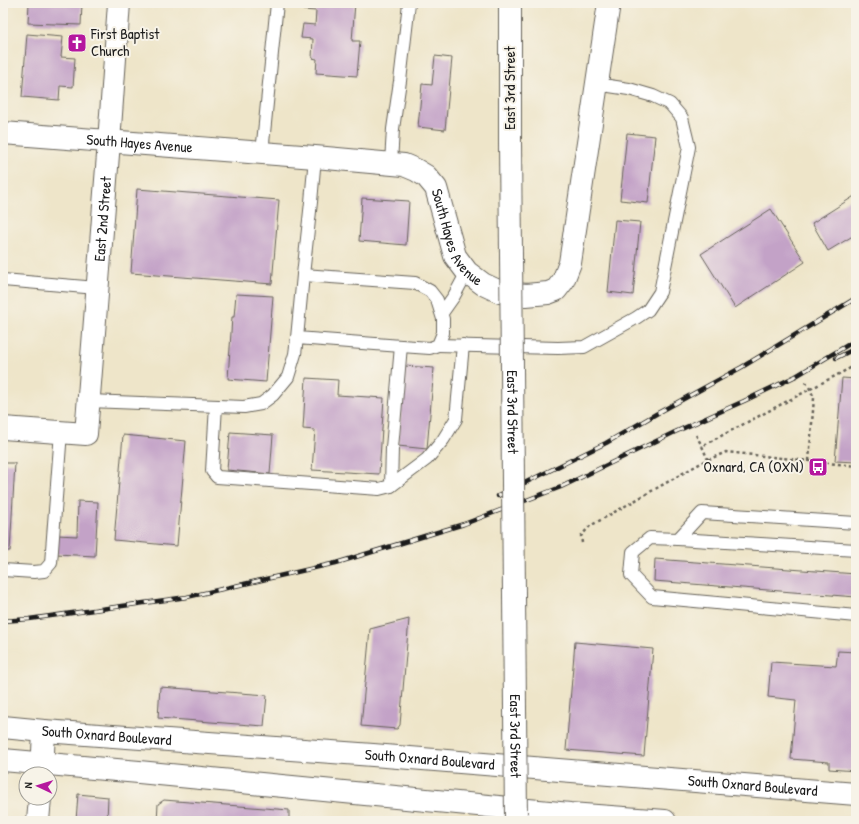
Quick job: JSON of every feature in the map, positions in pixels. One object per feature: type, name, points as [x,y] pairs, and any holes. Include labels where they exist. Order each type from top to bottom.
[{"type":"street","name":"East 2nd Street","points":[[61,432],[86,434],[109,142],[118,3]]},
{"type":"street","name":"East 3rd Street","points":[[510,3],[516,821]]},
{"type":"street","name":"South Hayes Avenue","points":[[3,133],[404,165],[426,176],[436,188],[455,256],[467,272],[483,284],[500,292],[526,295],[548,293],[556,290],[563,281],[570,263],[609,3]]},
{"type":"street","points":[[3,428],[61,432]]},
{"type":"street","name":"South Oxnard Boulevard","points":[[3,727],[856,794]]},
{"type":"street","points":[[42,766],[44,731]]},
{"type":"street","points":[[3,760],[29,766]]},
{"type":"street","points":[[58,770],[147,773],[570,818],[665,821]]},
{"type":"street","points":[[38,821],[39,806]]},
{"type":"lane","points":[[262,153],[277,3]]},
{"type":"lane","points":[[391,163],[393,129],[408,6]]},
{"type":"lane","points":[[297,338],[430,348],[438,345],[558,348],[584,347],[648,310],[660,292],[689,147],[682,118],[670,104],[653,96],[629,89],[596,84]]},
{"type":"lane","points":[[89,401],[244,407],[261,404],[273,395],[288,377],[295,354],[315,157]]},
{"type":"lane","points":[[442,313],[454,296],[467,272]]},
{"type":"lane","points":[[303,275],[415,283],[430,291],[437,300],[442,313],[443,333],[438,345]]},
{"type":"lane","points":[[3,280],[97,288]]},
{"type":"lane","points":[[216,406],[212,471],[217,477],[379,489],[391,486],[427,459],[443,440],[456,419],[463,345]]},
{"type":"lane","points":[[391,486],[392,448],[401,346]]},
{"type":"lane","points":[[3,570],[34,572],[44,571],[51,563],[61,432]]},
{"type":"lane","points":[[678,539],[702,513],[856,522]]},
{"type":"lane","points":[[856,550],[650,538],[633,552],[631,575],[652,597],[856,616]]},
{"type":"path","points":[[702,446],[856,365]]},
{"type":"path","points":[[806,382],[814,398],[809,461]]},
{"type":"path","points":[[696,436],[708,460]]},
{"type":"path","points":[[582,544],[582,536],[590,526],[708,460],[726,452],[856,466]]},
{"type":"building","points":[[29,3],[82,3],[81,25],[28,23]]},
{"type":"building","points":[[304,3],[355,3],[352,41],[360,41],[357,76],[316,73],[317,59],[312,58],[313,39],[301,38],[303,24],[315,25],[316,11],[303,10]]},
{"type":"building","points":[[27,34],[63,37],[61,57],[75,58],[73,87],[60,86],[59,100],[22,97]]},
{"type":"building","points":[[435,56],[452,58],[445,130],[418,127],[422,84],[432,85]]},
{"type":"building","points":[[627,133],[655,136],[648,203],[620,200]]},
{"type":"building","points":[[137,189],[279,200],[272,284],[131,273]]},
{"type":"building","points":[[856,195],[856,234],[828,251],[812,223]]},
{"type":"building","points":[[362,198],[409,201],[406,245],[359,241]]},
{"type":"building","points":[[771,209],[805,262],[735,308],[701,254]]},
{"type":"building","points":[[615,220],[640,222],[633,295],[608,292]]},
{"type":"building","points":[[236,294],[273,296],[266,382],[228,379],[232,317],[234,317]]},
{"type":"building","points":[[405,366],[434,368],[427,449],[398,446]]},
{"type":"building","points":[[306,378],[338,380],[337,395],[384,398],[379,474],[312,470],[315,430],[303,429]]},
{"type":"building","points":[[842,378],[856,379],[856,462],[835,461]]},
{"type":"building","points":[[230,432],[273,435],[270,474],[227,470]]},
{"type":"building","points":[[123,435],[186,441],[177,546],[114,540]]},
{"type":"building","points":[[3,463],[15,463],[10,551],[3,551]]},
{"type":"building","points":[[78,501],[98,502],[95,556],[56,554],[57,535],[77,536]]},
{"type":"building","points":[[655,559],[856,574],[856,597],[654,581]]},
{"type":"building","points":[[409,619],[400,725],[397,729],[361,726],[370,629]]},
{"type":"building","points":[[575,642],[653,649],[644,756],[566,750]]},
{"type":"building","points":[[838,651],[856,652],[856,771],[829,769],[829,762],[791,759],[796,700],[768,697],[771,662],[836,666]]},
{"type":"building","points":[[160,687],[267,695],[264,726],[158,718]]},
{"type":"building","points":[[78,794],[108,797],[107,821],[76,821]]},
{"type":"building","points":[[164,800],[289,810],[289,821],[157,821],[158,804]]},
{"type":"railway","points":[[498,496],[606,443],[742,367],[856,298]]},
{"type":"railway","points":[[3,621],[29,619],[187,597],[336,563],[464,524],[561,487],[796,376],[856,340]]},
{"type":"railway","points":[[836,358],[856,348]]},
{"type":"place","name":"First Baptist Church","points":[[77,43]]},
{"type":"place","name":"Oxnard, CA (OXN)","points":[[818,467]]}]
